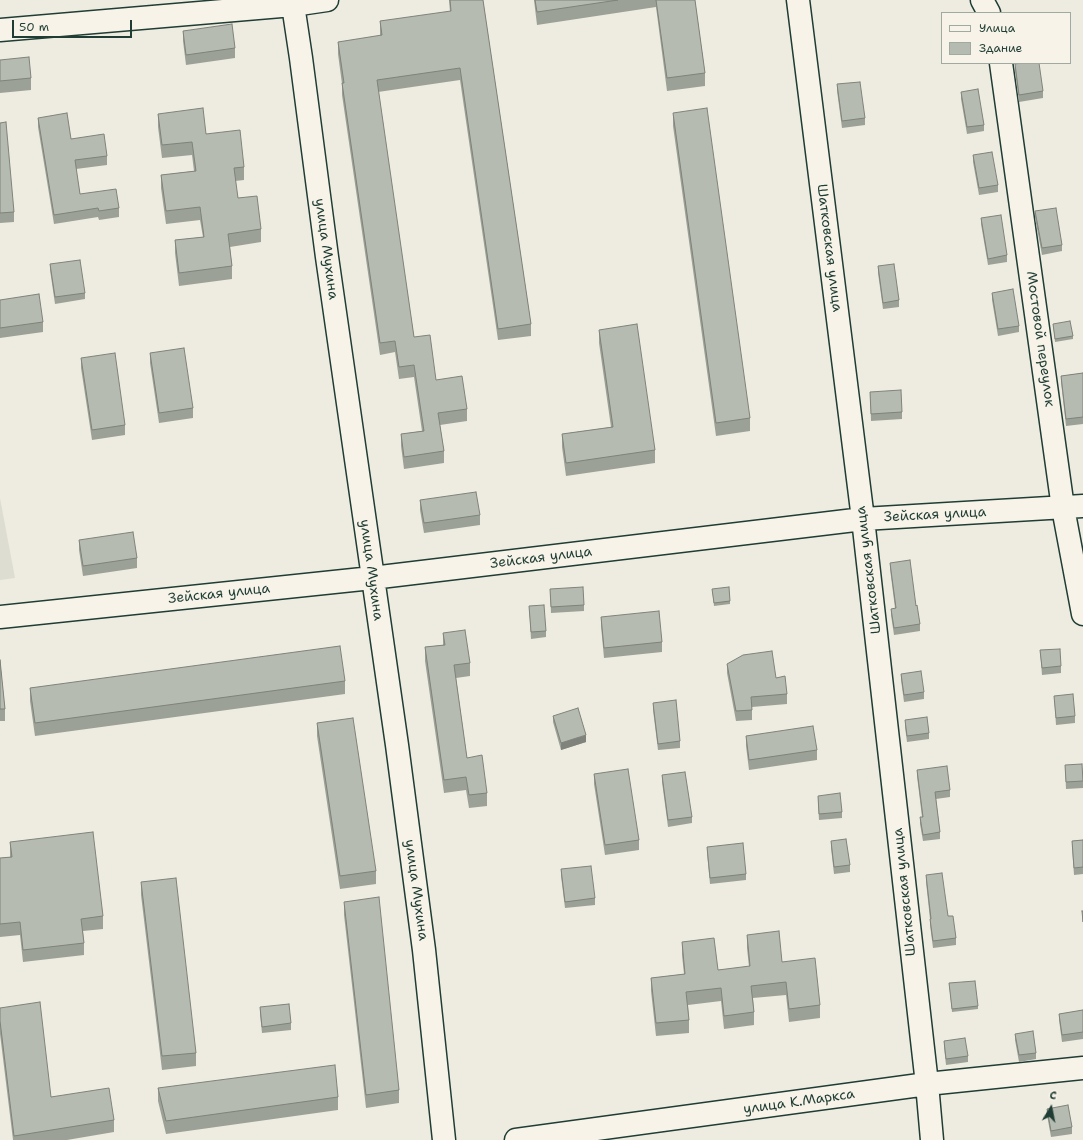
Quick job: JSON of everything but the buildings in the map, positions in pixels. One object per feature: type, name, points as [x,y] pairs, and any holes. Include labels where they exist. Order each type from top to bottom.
[{"type":"street","points":[[0,30],[327,0]]},
{"type":"street","name":"Шатковская улица","points":[[800,0],[863,519],[927,1084],[932,1140]]},
{"type":"street","points":[[982,0],[988,12]]},
{"type":"street","name":"улица Мухина","points":[[293,3],[372,578],[397,745],[423,942],[444,1140]]},
{"type":"street","name":"Мостовой переулок","points":[[1001,64],[1073,507],[1083,614]]},
{"type":"street","name":"Зейская улица","points":[[0,617],[372,578],[863,519],[1073,507]]},
{"type":"street","name":"улица К.Маркса","points":[[516,1140],[927,1084],[1083,1068]]},
{"type":"shaded area","points":[[0,498],[15,578],[0,580]]}]
